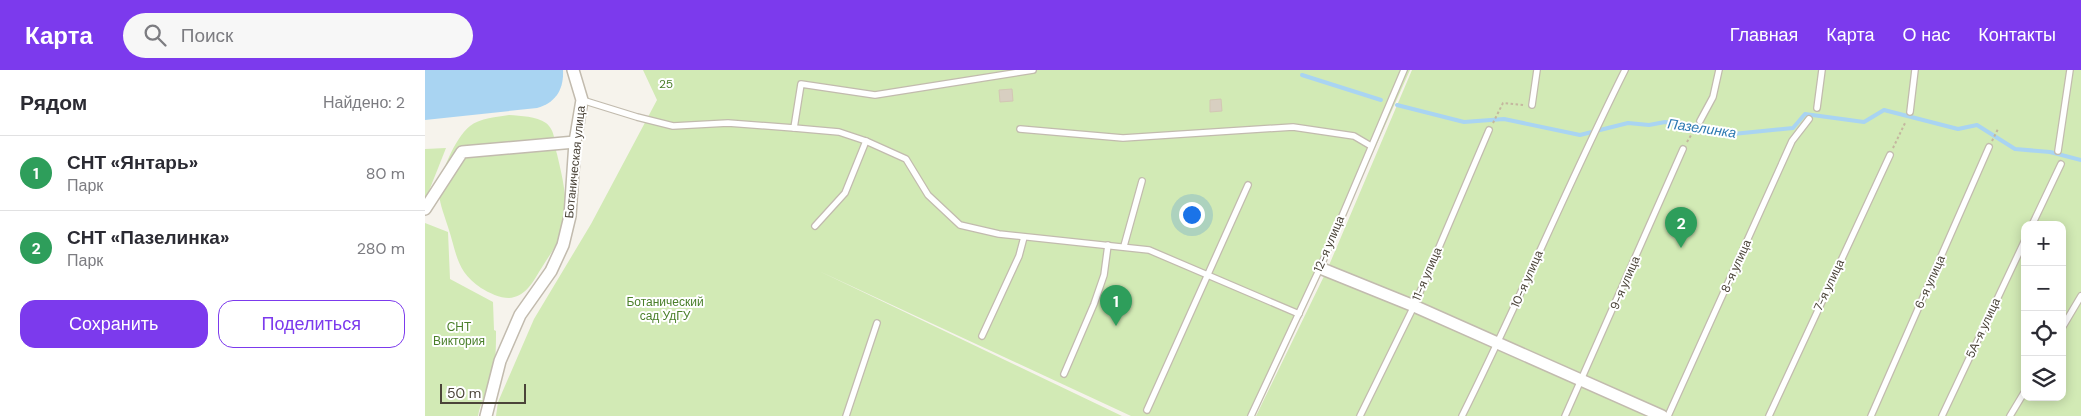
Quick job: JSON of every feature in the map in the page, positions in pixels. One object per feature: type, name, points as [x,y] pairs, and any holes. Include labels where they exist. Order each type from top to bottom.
[{"type":"street","name":"Ботаническая улица","points":[[486,416],[500,361],[520,315],[551,271],[563,245],[571,216],[575,142],[582,100],[573,70]]},
{"type":"street","points":[[425,209],[462,152],[575,142]]},
{"type":"street","points":[[1319,268],[1414,306],[1662,416]]},
{"type":"lane","points":[[794,128],[801,84],[875,94],[1033,70]]},
{"type":"lane","name":"12-я улица","points":[[1251,416],[1299,314],[1405,70]]},
{"type":"lane","points":[[1532,105],[1537,70]]},
{"type":"lane","name":"10-я улица","points":[[1462,416],[1498,343],[1597,125],[1625,70]]},
{"type":"lane","points":[[1700,121],[1713,98],[1719,70]]},
{"type":"lane","points":[[1817,108],[1822,70]]},
{"type":"lane","points":[[1910,112],[1915,70]]},
{"type":"lane","points":[[2058,151],[2069,70]]},
{"type":"lane","points":[[582,100],[673,126],[729,123],[839,132],[906,158],[928,195],[961,226],[999,234],[1149,250],[1299,314]]},
{"type":"lane","name":"8-я улица","points":[[1668,416],[1793,141],[1809,119]]},
{"type":"lane","points":[[1020,129],[1123,138],[1293,127],[1354,136],[1371,146]]},
{"type":"lane","name":"11-я улица","points":[[1359,416],[1414,306],[1489,130]]},
{"type":"lane","points":[[815,226],[845,193],[866,141]]},
{"type":"lane","name":"6-я улица","points":[[1871,416],[1989,147]]},
{"type":"lane","name":"9-я улица","points":[[1565,416],[1683,149]]},
{"type":"lane","name":"7-я улица","points":[[1769,416],[1890,154]]},
{"type":"lane","points":[[2034,221],[2061,164]]},
{"type":"lane","points":[[1124,246],[1142,182]]},
{"type":"lane","points":[[1147,410],[1247,185]]},
{"type":"lane","points":[[982,336],[1019,256],[1025,237]]},
{"type":"lane","points":[[1064,374],[1094,304],[1103,275],[1108,245]]},
{"type":"lane","name":"5А-я улица","points":[[1942,416],[2021,248]]},
{"type":"lane","points":[[2066,321],[2081,296]]},
{"type":"lane","points":[[846,416],[877,323]]},
{"type":"lane","points":[[2009,416],[2021,396]]},
{"type":"path","points":[[1497,115],[1503,103],[1532,105]]},
{"type":"path","points":[[1890,154],[1910,112]]},
{"type":"path","points":[[1993,139],[1998,128]]},
{"type":"green space","points":[[643,70],[1410,70],[1255,416],[1131,416],[819,271],[1122,416],[496,416],[498,402],[534,319],[591,224],[657,100]]},
{"type":"green space","points":[[1412,70],[2081,70],[2081,416],[1256,416],[1327,270]]},
{"type":"green space","points":[[509,115],[538,119],[546,123],[552,130],[565,195],[565,216],[558,241],[533,281],[519,295],[509,298],[495,295],[481,288],[473,282],[462,268],[441,207],[439,194],[442,177],[449,157],[464,132],[479,121]]},
{"type":"green space","points":[[446,148],[425,201],[425,149]]},
{"type":"green space","name":"СНТ Виктория","points":[[425,223],[448,232],[450,279],[493,302],[494,330],[496,331],[494,367],[491,384],[478,416],[425,416]]},
{"type":"water","points":[[425,70],[563,70],[563,77],[560,89],[554,99],[544,106],[425,120]]},
{"type":"building","points":[[1012,89],[1013,101],[1000,102],[999,90]]},
{"type":"building","points":[[1221,99],[1222,111],[1210,112],[1210,100]]},
{"type":"waterway","name":"Пазелинка","points":[[1302,75],[1381,100]]},
{"type":"waterway","name":"Пазелинка","points":[[1397,105],[1464,122],[1504,119],[1580,135],[1628,123],[1649,125],[1665,122],[1733,134],[1793,128],[1805,114],[1864,122],[1884,110],[1958,129],[1977,125],[2015,149],[2050,152],[2081,160]]},
{"type":"place","name":"СНТ «Пазелинка»","points":[[1681,248]]},
{"type":"place","name":"СНТ «Янтарь»","points":[[1116,326]]},
{"type":"park label","name":"25","points":[[666,84]]},
{"type":"park label","name":"Ботанический сад УдГУ","points":[[665,309]]}]
